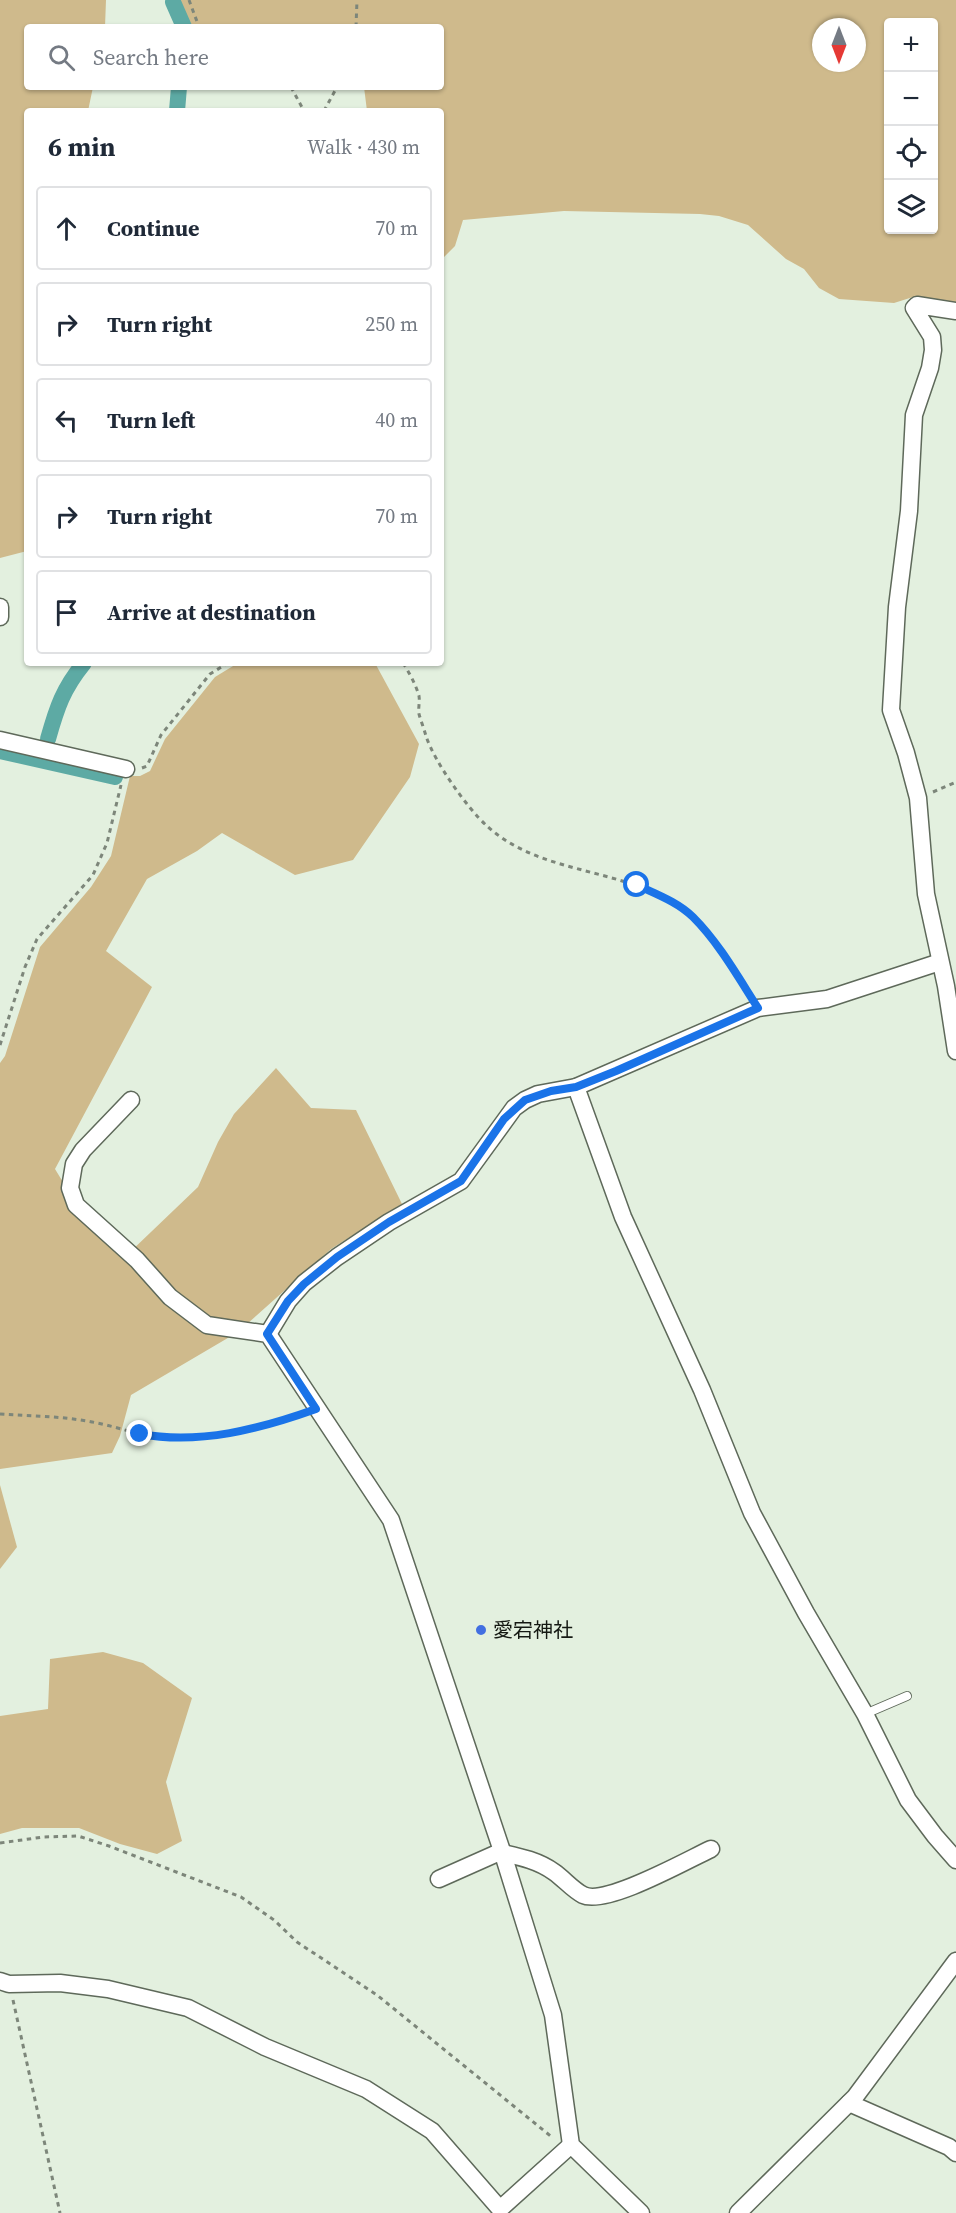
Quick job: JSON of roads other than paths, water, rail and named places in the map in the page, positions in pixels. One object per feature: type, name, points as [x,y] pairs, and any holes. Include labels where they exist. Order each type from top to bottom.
[{"type":"street","points":[[956,311],[916,306],[914,308],[932,337],[933,350],[930,368],[914,415],[909,511],[897,607],[891,710],[918,798],[926,894],[946,986],[956,1051]]},
{"type":"street","points":[[0,607],[0,617]]},
{"type":"street","points":[[0,740],[126,769]]},
{"type":"street","points":[[267,1334],[288,1301],[304,1284],[337,1257],[389,1222],[461,1181],[514,1108],[525,1100],[538,1094],[576,1087],[758,1008],[827,999],[940,963]]},
{"type":"street","points":[[576,1087],[623,1217],[702,1390],[752,1513],[806,1614],[865,1714],[908,1800],[956,1860]]},
{"type":"street","points":[[131,1100],[83,1150],[74,1164],[70,1188],[76,1205],[137,1260],[170,1297],[207,1325],[267,1334],[391,1520],[503,1852],[553,2015],[571,2145],[642,2213]]},
{"type":"street","points":[[439,1879],[503,1852],[532,1859],[552,1870],[584,1896],[598,1897],[616,1893],[711,1848]]},
{"type":"street","points":[[738,2213],[849,2103],[909,2027],[956,1961]]},
{"type":"street","points":[[5,1982],[60,1983],[108,1989],[188,2008],[265,2047],[366,2089],[432,2131],[500,2209],[571,2145]]},
{"type":"street","points":[[849,2103],[950,2147],[956,2153]]},
{"type":"lane","points":[[865,1714],[907,1696]]},
{"type":"waterway","points":[[173,2],[183,24]]},
{"type":"waterway","points":[[177,108],[179,90]]},
{"type":"waterway","points":[[48,739],[62,699],[82,666]]},
{"type":"waterway","points":[[0,751],[115,777]]},
{"type":"place","name":"愛宕神社","points":[[481,1630]]}]
